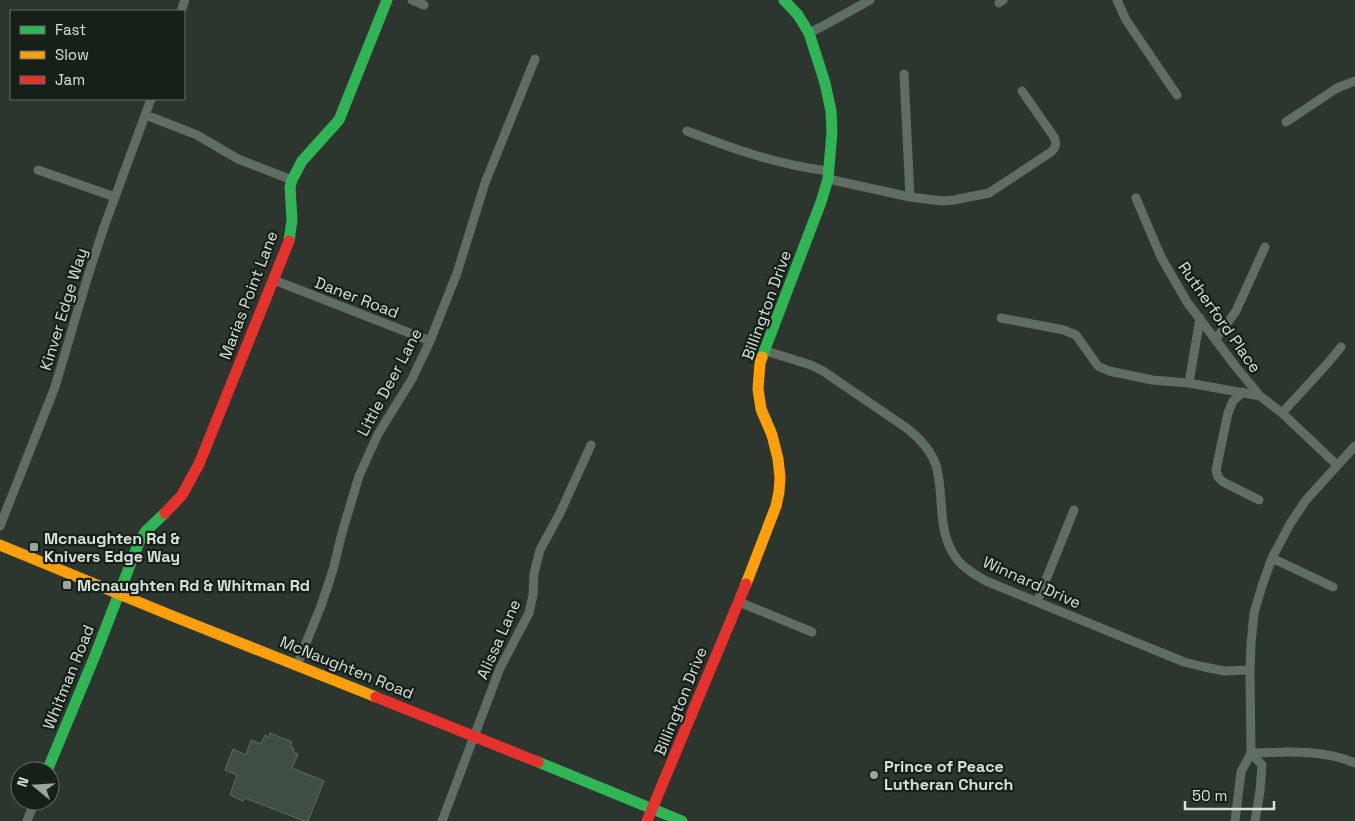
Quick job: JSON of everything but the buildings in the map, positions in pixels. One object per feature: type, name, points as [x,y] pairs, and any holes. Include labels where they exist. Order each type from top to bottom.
[{"type":"street","name":"Marias Point Lane","points":[[118,594],[144,534],[175,504],[191,479],[286,252],[292,220],[290,187],[292,180],[302,161],[339,120],[387,0]]},
{"type":"street","points":[[412,0],[424,5]]},
{"type":"street","name":"Billington Drive","points":[[647,821],[739,602],[772,518],[779,492],[778,459],[772,435],[761,409],[758,389],[760,363],[763,350],[821,202],[828,175],[832,132],[831,111],[825,83],[808,32],[798,15],[784,0]]},
{"type":"street","points":[[808,32],[824,26],[870,0]]},
{"type":"street","points":[[1117,0],[1126,20],[1177,95]]},
{"type":"street","name":"Little Deer Lane","points":[[297,665],[334,570],[353,495],[363,467],[378,434],[412,378],[430,341],[457,273],[485,183],[535,59]]},
{"type":"street","points":[[904,74],[910,197]]},
{"type":"street","points":[[1286,122],[1337,88],[1355,80]]},
{"type":"street","points":[[687,131],[763,158],[910,197],[942,201],[954,200],[989,192],[1055,148],[1056,142],[1054,137],[1022,91]]},
{"type":"street","name":"Kinver Edge Way","points":[[0,526],[55,387],[87,279],[151,100]]},
{"type":"street","points":[[146,115],[197,135],[238,159],[292,180]]},
{"type":"street","points":[[38,170],[115,197]]},
{"type":"street","name":"Rutherford Place","points":[[1136,198],[1161,257],[1188,302],[1260,396]]},
{"type":"street","points":[[1216,339],[1236,312],[1265,246]]},
{"type":"street","name":"Daner Road","points":[[274,280],[430,341]]},
{"type":"street","points":[[1002,318],[1064,330],[1076,335],[1098,366],[1109,371],[1152,380],[1189,383],[1260,396],[1282,413],[1337,465]]},
{"type":"street","points":[[1189,383],[1200,318]]},
{"type":"street","points":[[1282,413],[1341,347]]},
{"type":"street","name":"Winnard Drive","points":[[763,350],[811,365],[823,371],[919,438],[935,464],[943,524],[948,542],[956,559],[986,582],[1184,662],[1204,668],[1250,670]]},
{"type":"street","points":[[1242,392],[1233,401],[1228,413],[1216,470],[1218,477],[1223,482],[1259,500]]},
{"type":"street","name":"Alissa Lane","points":[[442,821],[500,668],[529,613],[533,595],[534,573],[540,550],[560,514],[591,445]]},
{"type":"street","points":[[1235,821],[1242,772],[1251,753],[1250,644],[1254,613],[1272,558],[1290,524],[1306,500],[1355,446]]},
{"type":"street","points":[[1037,602],[1074,510]]},
{"type":"street","name":"McNaughten Road","points":[[0,545],[682,821]]},
{"type":"street","points":[[1272,558],[1333,587]]},
{"type":"street","name":"Whitman Road","points":[[51,761],[118,594]]},
{"type":"street","points":[[739,602],[812,632]]},
{"type":"street","points":[[1251,753],[1305,752],[1325,754],[1355,763]]},
{"type":"street","points":[[1251,753],[1262,765],[1255,821]]},
{"type":"traffic: fast","points":[[289,241],[292,220],[290,187],[292,180],[302,161],[339,120],[387,0]]},
{"type":"traffic: fast","points":[[762,357],[821,202],[828,179],[832,132],[831,111],[825,83],[809,33],[798,15],[784,0]]},
{"type":"traffic: fast","points":[[51,761],[139,542],[146,531],[165,513]]},
{"type":"traffic: fast","points":[[538,762],[682,821]]},
{"type":"traffic: slow","points":[[746,584],[776,506],[779,492],[778,459],[772,435],[761,409],[758,389],[762,357]]},
{"type":"traffic: slow","points":[[0,545],[376,697]]},
{"type":"traffic: jam","points":[[165,513],[182,495],[199,464],[289,241]]},
{"type":"traffic: jam","points":[[647,821],[746,584]]},
{"type":"traffic: jam","points":[[376,697],[538,762]]},
{"type":"place","name":"Mcnaughten Rd & Knivers Edge Way","points":[[34,547]]},
{"type":"place","name":"Mcnaughten Rd & Whitman Rd","points":[[67,585]]},
{"type":"place","name":"Prince of Peace Lutheran Church","points":[[874,775]]}]
